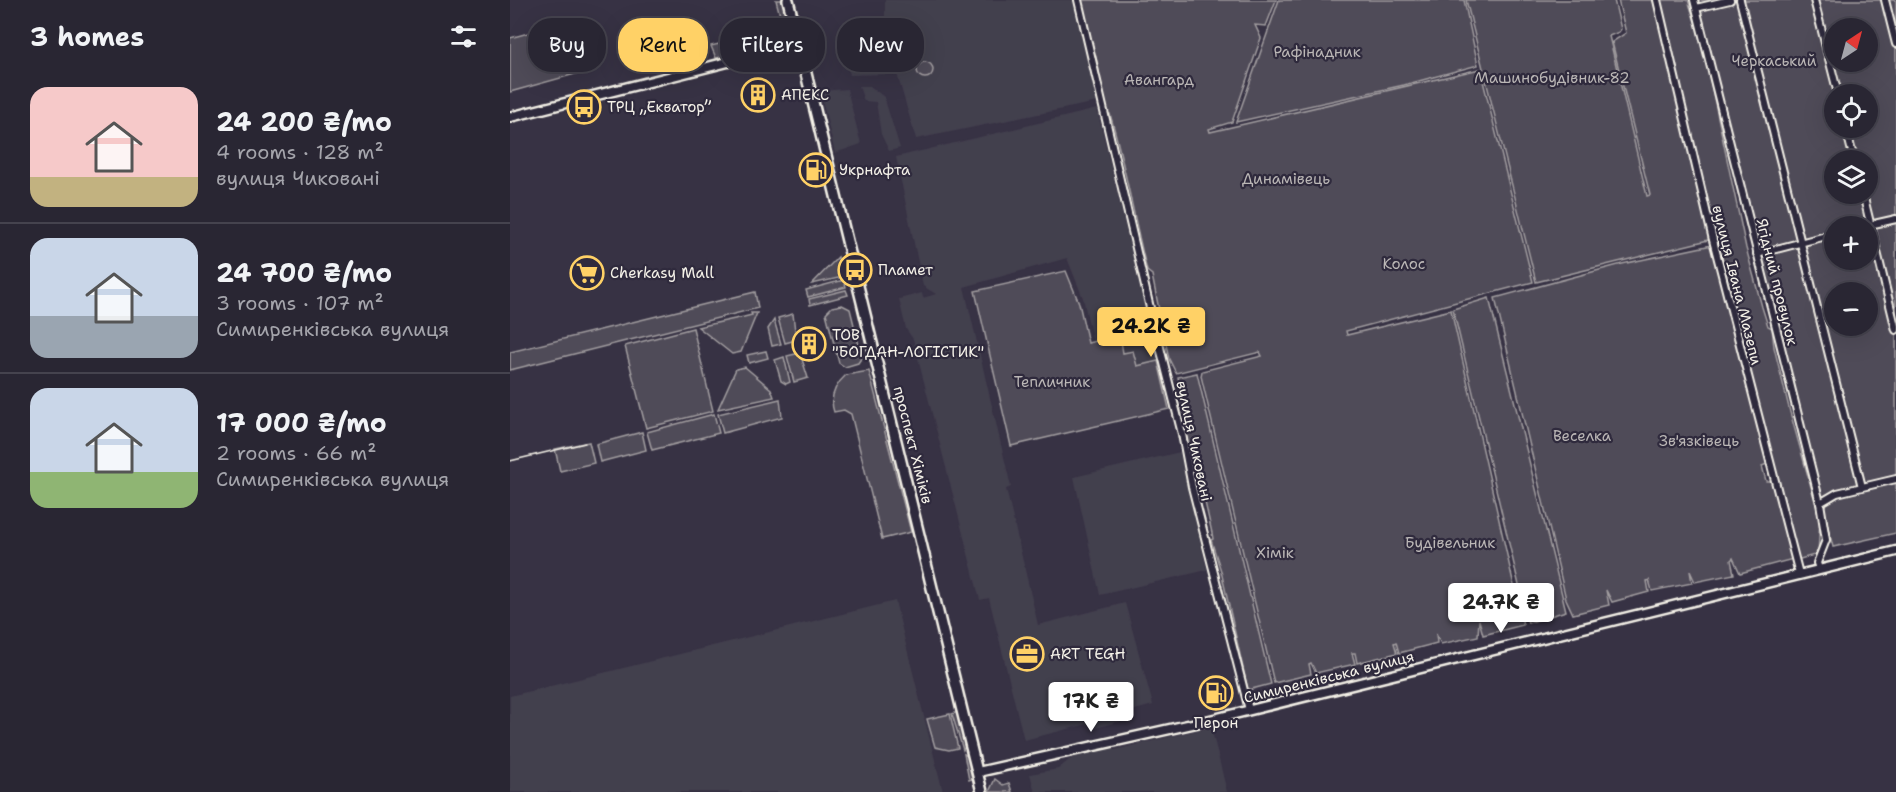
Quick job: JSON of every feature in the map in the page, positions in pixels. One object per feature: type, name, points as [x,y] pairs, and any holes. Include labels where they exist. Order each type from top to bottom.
[{"type":"main road","name":"проспект Хіміків","points":[[788,0],[792,18]]},
{"type":"main road","points":[[510,117],[720,64]]},
{"type":"main road","name":"проспект Хіміків","points":[[806,72],[982,792]]},
{"type":"main road","name":"Симиренківська вулиця","points":[[978,772],[1249,710],[1896,550]]},
{"type":"street","name":"вулиця Чиковані","points":[[1078,0],[1182,434],[1192,487],[1249,710]]},
{"type":"street","name":"вулиця Івана Мазепи","points":[[1657,0],[1713,240],[1799,574]]},
{"type":"street","name":"Ягідний провулок","points":[[1694,0],[1820,503],[1826,540],[1817,563],[1819,569]]},
{"type":"street","points":[[1696,8],[1730,0]]},
{"type":"street","points":[[1740,0],[1862,487]]},
{"type":"street","points":[[1814,0],[1835,84]]},
{"type":"street","points":[[1885,0],[1896,44]]},
{"type":"street","points":[[1878,224],[1896,219]]},
{"type":"street","points":[[1757,254],[1824,236]]},
{"type":"street","points":[[1878,263],[1896,330]]},
{"type":"street","points":[[1820,503],[1827,497],[1896,479]]},
{"type":"shaded area","points":[[885,0],[1073,0],[1097,102],[916,139],[897,74],[850,75],[849,72],[924,72],[924,18],[885,18]]},
{"type":"shaded area","points":[[859,86],[870,86],[884,97],[900,148],[889,151],[881,134],[876,102],[864,101]]},
{"type":"shaded area","points":[[847,89],[861,144],[835,153],[820,91]]},
{"type":"shaded area","points":[[1097,109],[1158,361],[1137,367],[1123,353],[1119,335],[1093,342],[1083,298],[1067,258],[964,287],[1011,487],[1006,489],[1038,625],[1125,603],[1153,705],[1124,713],[1124,720],[1096,728],[1092,723],[1024,740],[989,598],[980,600],[913,339],[906,329],[899,299],[922,293],[923,298],[936,294],[923,286],[896,157]]},
{"type":"shaded area","points":[[1180,452],[1207,570],[1100,595],[1074,477]]},
{"type":"shaded area","points":[[895,601],[943,792],[510,792],[510,696]]},
{"type":"shaded area","points":[[1211,727],[1227,792],[1035,792],[1030,774],[1058,769],[1074,756],[1109,747],[1114,750]]},
{"type":"green space","points":[[776,0],[783,0],[788,18],[781,18]]},
{"type":"green space","points":[[1080,0],[1276,0],[1266,26],[1255,25],[1261,38],[1232,122],[1209,129],[1210,132],[1480,69],[1533,282],[1346,331],[1347,335],[1451,310],[1523,625],[1483,635],[1479,620],[1478,636],[1441,644],[1436,634],[1437,643],[1399,653],[1396,642],[1394,643],[1397,653],[1357,663],[1355,653],[1352,653],[1355,664],[1316,673],[1311,663],[1309,664],[1311,674],[1274,683],[1201,376],[1202,371],[1262,356],[1260,352],[1176,373],[1169,359],[1152,275],[1147,271],[1110,114],[1106,114],[1098,65]]},
{"type":"green space","name":"Рафінадник","points":[[1279,0],[1464,0],[1478,65],[1404,85],[1236,122]]},
{"type":"green space","name":"Машинобудівник-82","points":[[1466,0],[1614,0],[1621,29],[1609,36],[1647,196],[1650,195],[1612,42],[1626,33],[1618,0],[1653,0],[1710,237],[1708,240],[1536,282]]},
{"type":"green space","points":[[1660,0],[1688,0],[1703,47],[1746,248],[1768,326],[1772,328],[1774,347],[1790,412],[1820,519],[1818,554],[1800,559],[1798,559],[1720,256]]},
{"type":"green space","name":"Черкаський","points":[[1697,0],[1896,0],[1896,533],[1833,547]]},
{"type":"green space","points":[[528,33],[528,72],[582,72],[510,92],[510,38]]},
{"type":"green space","points":[[720,44],[720,57],[716,58],[711,46]]},
{"type":"green space","points":[[924,62],[931,64],[931,76],[925,78],[919,76],[918,72],[924,72]]},
{"type":"green space","points":[[822,156],[828,179],[824,182],[819,179],[815,161],[817,157]]},
{"type":"green space","points":[[1712,245],[1760,433],[1767,464],[1762,466],[1766,481],[1771,481],[1793,559],[1740,573],[1733,558],[1731,560],[1734,574],[1695,582],[1690,571],[1692,583],[1652,591],[1649,580],[1647,581],[1649,592],[1612,602],[1606,590],[1609,605],[1573,614],[1566,599],[1495,298],[1622,264]]},
{"type":"green space","points":[[838,257],[843,277],[812,284]]},
{"type":"green space","name":"Тепличник","points":[[1066,271],[1079,303],[1088,343],[1120,335],[1123,353],[1133,351],[1137,366],[1158,361],[1169,409],[1011,446],[975,291]]},
{"type":"green space","points":[[844,280],[846,287],[808,297],[806,290]]},
{"type":"green space","points":[[846,290],[848,295],[810,305],[809,299]]},
{"type":"green space","points":[[755,292],[758,308],[510,370],[510,352]]},
{"type":"green space","points":[[1489,298],[1566,611],[1528,623],[1453,309]]},
{"type":"green space","points":[[842,305],[850,309],[862,357],[858,363],[845,367],[839,363],[826,313],[832,307]]},
{"type":"green space","points":[[751,313],[757,313],[741,352],[732,354],[698,327],[752,315]]},
{"type":"green space","points":[[793,314],[796,340],[785,343],[778,318]]},
{"type":"green space","points":[[774,320],[781,344],[772,346],[768,329]]},
{"type":"green space","points":[[693,328],[713,411],[646,428],[625,346]]},
{"type":"green space","points":[[766,351],[768,358],[749,363],[747,355]]},
{"type":"green space","points":[[800,353],[808,378],[794,382],[787,356]]},
{"type":"green space","points":[[784,357],[790,382],[786,384],[781,381],[775,360]]},
{"type":"green space","points":[[745,367],[771,389],[774,397],[718,409],[736,369]]},
{"type":"green space","points":[[869,371],[911,532],[882,539],[851,414],[844,410],[834,412],[832,401],[836,387],[846,375]]},
{"type":"green space","name":"Хімік","points":[[1197,373],[1271,684],[1248,690],[1221,571],[1211,540],[1213,539],[1212,533],[1195,458],[1191,458],[1180,411],[1184,409],[1178,377]]},
{"type":"green space","points":[[780,399],[782,417],[723,433],[718,414]]},
{"type":"green space","points":[[714,414],[719,433],[652,450],[647,432]]},
{"type":"green space","points":[[642,432],[646,450],[600,462],[596,444]]},
{"type":"green space","points":[[589,442],[594,463],[560,471],[555,449]]},
{"type":"green space","points":[[958,712],[966,745],[963,750],[952,714]]},
{"type":"green space","points":[[950,714],[958,748],[949,750],[935,747],[927,719]]},
{"type":"green space","points":[[964,754],[969,757],[974,778],[969,780]]},
{"type":"green space","points":[[995,779],[1003,785],[1009,783],[1012,792],[989,792]]},
{"type":"railway","points":[[510,461],[585,443]]},
{"type":"place","name":"АПЕКС","points":[[758,95]]},
{"type":"place","name":"ТРЦ „Екватор”","points":[[584,107]]},
{"type":"place","name":"Укрнафта","points":[[816,170]]},
{"type":"place","name":"Пламет","points":[[855,270]]},
{"type":"place","name":"Cherkasy Mall","points":[[587,273]]},
{"type":"place","name":"ТОВ \"БОГДАН-ЛОГІСТИК\"","points":[[809,344]]},
{"type":"place","name":"ART TEGH","points":[[1027,654]]},
{"type":"place","name":"Перон","points":[[1216,693]]},
{"type":"park label","name":"Авангард","points":[[1159,80]]},
{"type":"park label","name":"Динамівець","points":[[1286,179]]},
{"type":"park label","name":"Колос","points":[[1404,264]]},
{"type":"park label","name":"Веселка","points":[[1582,436]]},
{"type":"park label","name":"Зв'язківець","points":[[1699,441]]},
{"type":"park label","name":"Будівельник","points":[[1450,543]]}]
